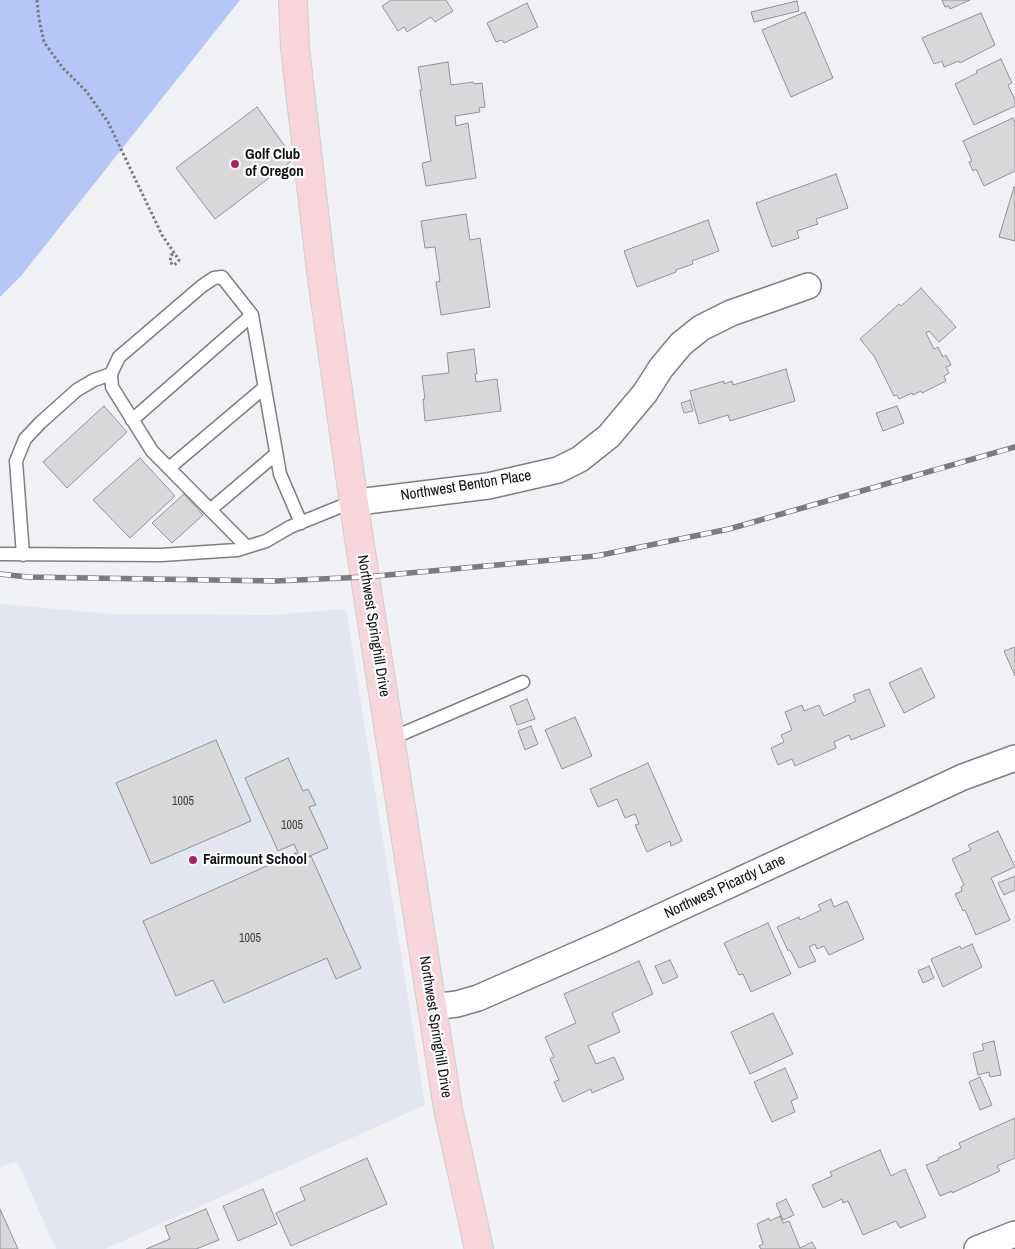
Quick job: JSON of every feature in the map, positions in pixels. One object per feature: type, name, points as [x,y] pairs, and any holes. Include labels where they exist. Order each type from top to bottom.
[{"type":"main road","name":"Northwest Springhill Drive","points":[[293,0],[295,48],[320,271],[354,501],[448,1109],[479,1249]]},
{"type":"street","name":"Northwest Benton Place","points":[[354,501],[488,486],[558,470],[580,459],[610,436],[681,344],[701,328],[731,313],[808,286]]},
{"type":"street","name":"Northwest Picardy Lane","points":[[431,1007],[457,1004],[478,998],[608,941],[963,777],[1015,758]]},
{"type":"street","points":[[977,1249],[1015,1234]]},
{"type":"lane","points":[[247,547],[152,451],[112,387],[111,374],[119,357],[202,286],[214,278],[222,277],[252,315],[280,474],[300,522]]},
{"type":"lane","points":[[132,420],[252,315]]},
{"type":"lane","points":[[23,555],[16,461],[25,439],[77,390],[94,380],[111,374]]},
{"type":"lane","points":[[169,468],[264,386]]},
{"type":"lane","points":[[210,510],[276,454]]},
{"type":"lane","points":[[0,554],[161,555],[237,550],[266,541],[300,522],[354,501]]},
{"type":"lane","points":[[390,739],[523,682]]},
{"type":"path","points":[[37,0],[38,19],[44,42],[62,68],[86,92],[108,122],[162,235],[174,254]]},
{"type":"shaded area","points":[[0,0],[240,0],[21,276],[0,297]]},
{"type":"shaded area","name":"Fairmount School","points":[[0,604],[111,614],[272,615],[346,609],[425,1105],[105,1249],[56,1249],[17,1161],[0,1167]]},
{"type":"building","points":[[391,0],[446,0],[453,11],[435,22],[431,17],[407,32],[404,27],[398,31],[382,6]]},
{"type":"building","points":[[942,0],[970,0],[950,9],[949,6],[945,7]]},
{"type":"building","points":[[797,1],[799,11],[754,22],[751,12]]},
{"type":"building","points":[[527,3],[538,27],[504,43],[502,40],[496,42],[487,23]]},
{"type":"building","points":[[805,12],[833,78],[791,97],[762,30]]},
{"type":"building","points":[[981,13],[995,45],[960,63],[959,61],[944,67],[942,61],[934,64],[922,38]]},
{"type":"building","points":[[1001,59],[1012,83],[1008,85],[1015,100],[1015,106],[974,125],[955,84]]},
{"type":"building","points":[[448,62],[451,85],[473,82],[474,84],[482,83],[485,107],[479,108],[480,112],[455,116],[456,126],[468,123],[476,178],[426,186],[422,163],[431,161],[418,67]]},
{"type":"building","name":"Golf Club of Oregon","points":[[257,107],[294,159],[215,219],[176,168]]},
{"type":"building","points":[[1013,118],[1015,123],[1015,171],[984,186],[976,169],[973,171],[969,162],[972,161],[963,141]]},
{"type":"building","points":[[836,174],[848,208],[816,219],[818,224],[797,231],[799,238],[772,247],[756,203]]},
{"type":"building","points":[[1015,187],[1015,241],[999,237]]},
{"type":"building","points":[[466,214],[470,240],[480,238],[490,307],[441,315],[436,282],[440,281],[435,247],[425,248],[421,221]]},
{"type":"building","points":[[708,220],[719,251],[692,261],[693,264],[676,270],[676,272],[637,287],[624,251]]},
{"type":"building","points":[[921,288],[956,327],[939,342],[929,331],[926,333],[934,349],[938,347],[943,357],[946,355],[951,365],[946,367],[949,373],[944,376],[946,381],[922,393],[921,391],[913,395],[912,393],[899,399],[897,395],[894,396],[874,356],[860,339],[899,304],[901,306]]},
{"type":"building","points":[[474,349],[476,382],[497,379],[501,411],[425,421],[422,376],[449,373],[447,353]]},
{"type":"building","points":[[786,369],[795,401],[730,421],[728,415],[699,424],[690,391],[724,381],[724,384],[732,381],[733,385]]},
{"type":"building","points":[[690,400],[693,411],[684,413],[681,403]]},
{"type":"building","points":[[104,406],[127,432],[67,488],[43,462]]},
{"type":"building","points":[[897,406],[904,423],[883,431],[876,413]]},
{"type":"building","points":[[140,458],[175,496],[130,538],[93,500]]},
{"type":"building","points":[[184,494],[203,515],[172,543],[152,523]]},
{"type":"building","points":[[1015,647],[1015,676],[1004,651]]},
{"type":"building","points":[[921,668],[935,697],[904,713],[889,683]]},
{"type":"building","points":[[869,689],[885,726],[851,740],[849,735],[834,742],[836,748],[795,766],[792,759],[778,765],[771,748],[784,742],[781,735],[792,730],[785,712],[802,705],[804,711],[819,705],[824,716],[856,701],[853,695]]},
{"type":"building","points":[[527,699],[535,719],[517,725],[510,706]]},
{"type":"building","points":[[575,717],[592,756],[562,769],[545,730]]},
{"type":"building","points":[[531,726],[538,744],[525,750],[518,731]]},
{"type":"building","points":[[216,740],[251,821],[151,864],[116,783]]},
{"type":"building","points":[[288,758],[303,791],[308,789],[316,805],[309,807],[328,848],[301,860],[294,844],[278,851],[245,778]]},
{"type":"building","points":[[648,763],[682,841],[671,846],[670,841],[647,852],[635,825],[639,824],[635,814],[625,818],[617,799],[598,807],[590,789]]},
{"type":"building","points":[[998,831],[1015,867],[991,878],[1010,920],[976,935],[965,910],[963,911],[955,894],[962,891],[961,887],[964,885],[952,859],[971,850],[968,845]]},
{"type":"building","points":[[296,853],[300,861],[311,856],[361,968],[336,979],[327,958],[224,1003],[213,980],[176,996],[143,921]]},
{"type":"building","points":[[1015,876],[1015,890],[1004,895],[998,883]]},
{"type":"building","points":[[831,899],[834,907],[847,901],[864,939],[829,955],[824,946],[817,949],[815,944],[809,947],[816,961],[799,968],[790,950],[788,951],[777,927],[799,917],[800,920],[821,910],[818,905]]},
{"type":"building","points":[[768,923],[791,974],[751,992],[743,974],[739,975],[724,943]]},
{"type":"building","points":[[972,944],[982,967],[943,987],[931,959],[960,946],[961,949]]},
{"type":"building","points":[[670,960],[678,977],[663,984],[655,966]]},
{"type":"building","points":[[639,961],[653,994],[612,1013],[620,1032],[588,1046],[596,1064],[614,1057],[624,1079],[592,1093],[591,1089],[563,1102],[554,1082],[559,1080],[550,1059],[554,1057],[545,1037],[576,1023],[564,994]]},
{"type":"building","points":[[929,966],[934,978],[923,983],[918,971]]},
{"type":"building","points":[[773,1013],[793,1054],[750,1074],[731,1032]]},
{"type":"building","points":[[994,1041],[1001,1075],[990,1077],[989,1072],[978,1075],[973,1053],[984,1050],[982,1044]]},
{"type":"building","points":[[785,1068],[798,1098],[791,1101],[795,1112],[772,1122],[754,1082]]},
{"type":"building","points":[[980,1077],[992,1105],[980,1110],[969,1082]]},
{"type":"building","points":[[1015,1118],[1015,1158],[997,1166],[1000,1171],[952,1193],[952,1191],[940,1196],[926,1165],[961,1148],[959,1143]]},
{"type":"building","points":[[880,1150],[891,1176],[905,1169],[926,1217],[900,1228],[896,1221],[863,1235],[848,1201],[843,1203],[842,1199],[823,1208],[812,1185],[832,1176],[830,1172]]},
{"type":"building","points":[[367,1158],[387,1204],[291,1246],[276,1213],[305,1200],[300,1188]]},
{"type":"building","points":[[263,1189],[277,1224],[238,1241],[223,1206]]},
{"type":"building","points":[[786,1199],[794,1215],[783,1220],[776,1204]]},
{"type":"building","points":[[0,1209],[18,1249],[0,1249]]},
{"type":"building","points":[[206,1209],[219,1240],[196,1249],[146,1249],[170,1239],[165,1226]]},
{"type":"building","points":[[780,1216],[783,1223],[789,1221],[800,1248],[812,1242],[816,1249],[761,1249],[759,1246],[763,1244],[757,1224],[769,1218],[770,1221]]},
{"type":"railway","points":[[0,574],[28,577],[276,581],[365,577],[596,556],[729,529],[1015,447]]},
{"type":"place","name":"Golf Club of Oregon","points":[[235,164]]},
{"type":"place","name":"Fairmount School","points":[[193,860]]}]
